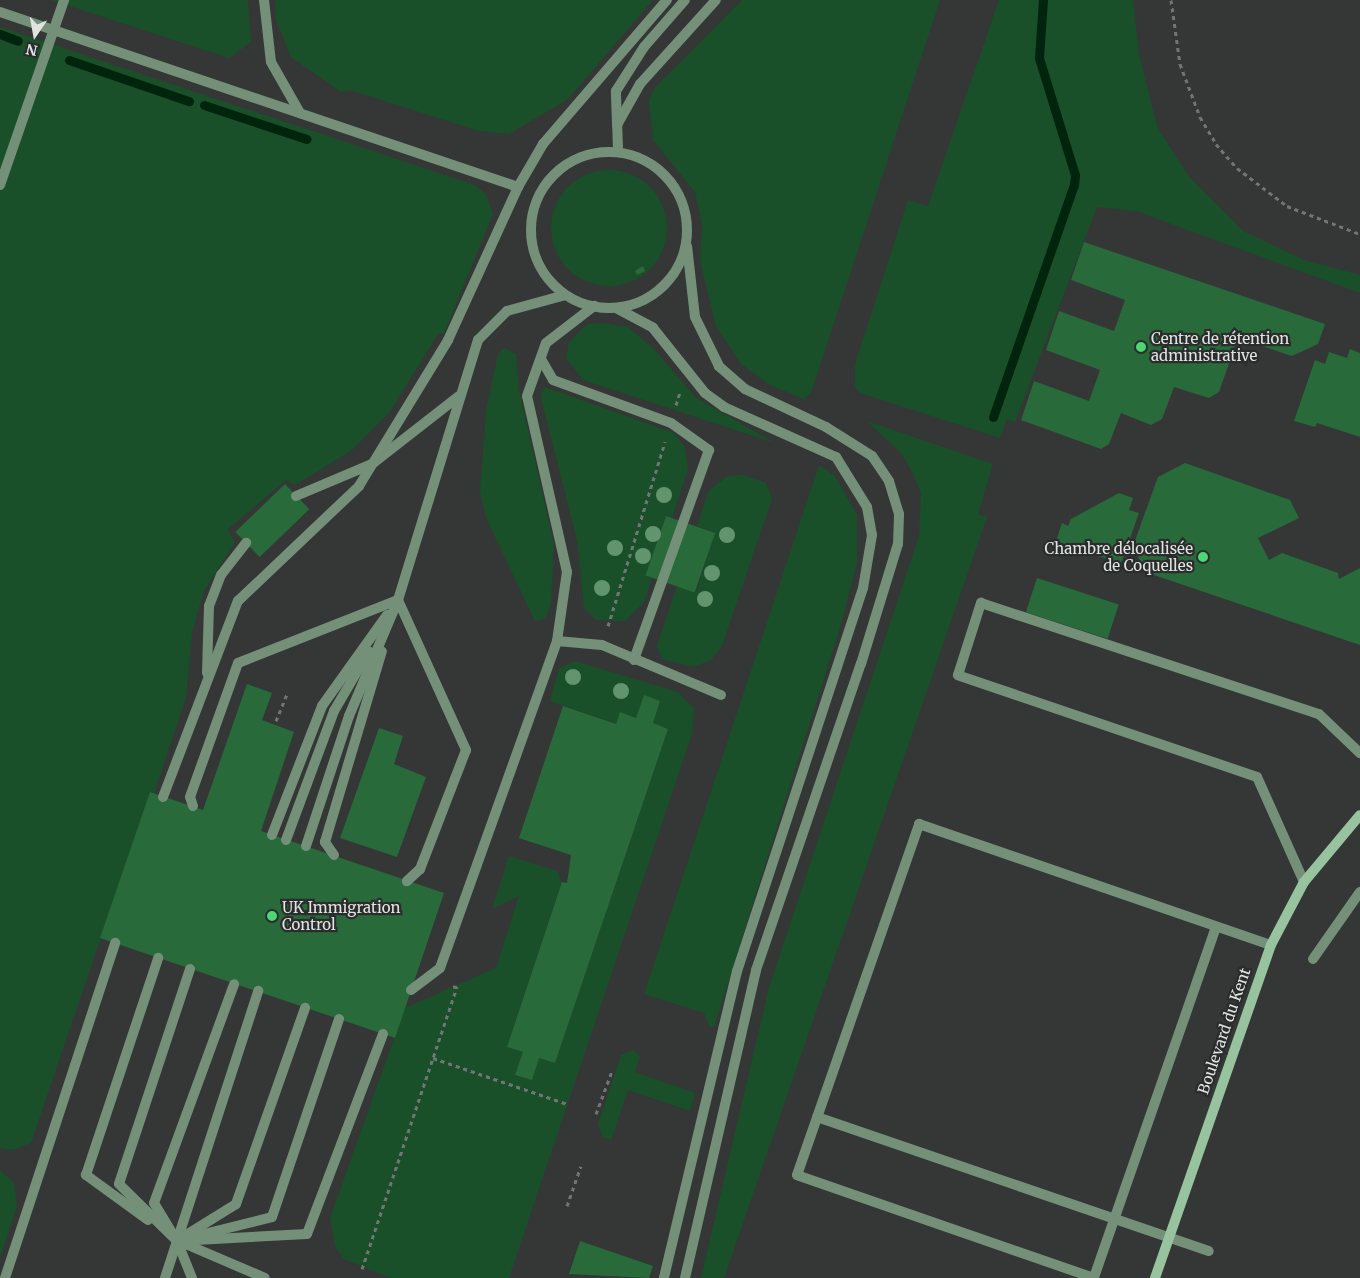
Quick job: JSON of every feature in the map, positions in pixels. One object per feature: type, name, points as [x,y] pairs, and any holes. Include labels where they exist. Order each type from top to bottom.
[{"type":"street","name":"Boulevard du Kent","points":[[1155,1278],[1271,946],[1304,882],[1360,815]]},
{"type":"lane","points":[[0,185],[64,0]]},
{"type":"lane","points":[[264,0],[271,62],[300,113]]},
{"type":"lane","points":[[163,797],[238,601],[358,486],[448,340],[518,187],[543,144],[667,0]]},
{"type":"lane","points":[[635,38],[677,0]]},
{"type":"lane","points":[[618,149],[616,91],[677,0]]},
{"type":"lane","points":[[644,48],[685,0]]},
{"type":"lane","points":[[616,125],[640,84],[716,0]]},
{"type":"lane","points":[[0,12],[518,187]]},
{"type":"lane","points":[[664,1278],[737,972],[863,588],[872,535],[867,506],[836,457],[724,407],[705,394],[653,328],[618,309],[594,306],[565,295],[533,254],[530,213],[549,176],[584,153],[618,149],[660,172],[686,205],[687,246],[695,317],[719,366],[745,389],[826,427],[872,456],[888,481],[899,514],[898,544],[861,664],[756,970],[685,1278]]},
{"type":"lane","points":[[618,309],[655,296],[679,268],[687,246]]},
{"type":"lane","points":[[334,855],[325,842],[459,396],[478,340],[491,324],[507,311],[565,295]]},
{"type":"lane","points":[[411,990],[440,968],[557,641],[567,572],[527,396],[546,343],[594,306]]},
{"type":"lane","points":[[541,359],[553,380],[671,423],[709,450],[634,660]]},
{"type":"lane","points":[[296,496],[372,464],[459,396]]},
{"type":"lane","points":[[207,678],[209,606],[221,575],[246,543]]},
{"type":"lane","points":[[193,806],[190,797],[238,663],[398,600]]},
{"type":"lane","points":[[272,835],[322,706],[398,600]]},
{"type":"lane","points":[[286,840],[334,711],[398,600]]},
{"type":"lane","points":[[306,846],[349,716],[398,600]]},
{"type":"lane","points":[[398,600],[466,750],[420,869],[407,881]]},
{"type":"lane","points":[[1304,882],[1257,777],[958,675],[980,603],[1319,714],[1360,753]]},
{"type":"lane","points":[[557,641],[602,645],[721,695]]},
{"type":"lane","points":[[1216,927],[1094,1278],[797,1174],[919,824],[1271,946]]},
{"type":"lane","points":[[1314,959],[1360,892]]},
{"type":"lane","points":[[5,1278],[115,943]]},
{"type":"lane","points":[[158,958],[86,1175],[177,1241],[265,1278]]},
{"type":"lane","points":[[190,969],[119,1184],[177,1241],[307,1234],[383,1034]]},
{"type":"lane","points":[[192,1278],[177,1241],[154,1203],[234,984]]},
{"type":"lane","points":[[165,1278],[258,991]]},
{"type":"lane","points":[[177,1241],[236,1204],[305,1008]]},
{"type":"lane","points":[[177,1241],[272,1217],[339,1019]]},
{"type":"lane","points":[[817,1118],[1116,1217],[1209,1251]]},
{"type":"path","points":[[1171,0],[1180,64],[1200,117],[1216,144],[1237,168],[1287,206],[1360,234]]},
{"type":"path","points":[[674,413],[682,384]]},
{"type":"path","points":[[608,626],[669,432]]},
{"type":"path","points":[[276,721],[287,694]]},
{"type":"path","points":[[362,1269],[457,987]]},
{"type":"path","points":[[433,1058],[568,1104]]},
{"type":"path","points":[[596,1114],[612,1071]]},
{"type":"path","points":[[567,1206],[581,1166]]},
{"type":"green space","points":[[51,0],[248,0],[251,42],[229,58]]},
{"type":"green space","points":[[275,0],[653,0],[568,99],[509,134],[479,131],[350,90],[341,92],[291,57],[276,20]]},
{"type":"green space","points":[[742,0],[940,0],[811,393],[804,399],[770,385],[741,364],[716,326],[700,261],[702,225],[695,192],[653,140],[649,102],[654,89]]},
{"type":"green space","points":[[999,0],[1133,0],[1139,55],[1158,129],[1190,178],[1243,231],[1304,260],[1360,275],[1360,293],[1136,211],[1097,207],[1015,422],[1007,419],[1000,438],[860,393],[855,388],[855,364],[908,200],[928,206]]},
{"type":"green space","points":[[0,27],[475,185],[486,194],[493,214],[444,333],[438,334],[389,413],[352,450],[295,485],[286,480],[228,529],[235,542],[204,591],[192,632],[186,697],[154,794],[150,793],[31,1143],[12,1150],[0,1148]]},
{"type":"green space","points":[[609,170],[631,174],[641,179],[650,187],[658,196],[663,206],[667,228],[663,250],[658,260],[650,269],[641,277],[631,282],[609,286],[587,282],[577,277],[568,269],[560,260],[555,250],[551,228],[555,206],[560,196],[568,187],[577,179],[587,174]]},
{"type":"green space","points":[[603,323],[628,327],[654,349],[696,398],[775,443],[583,380],[566,358],[569,342],[587,324]]},
{"type":"green space","points":[[504,348],[516,354],[519,390],[554,545],[551,604],[545,619],[535,621],[486,518],[480,492],[486,411],[498,354]]},
{"type":"green space","points":[[545,387],[674,433],[685,448],[688,469],[672,518],[665,517],[646,576],[652,578],[644,602],[625,621],[596,620],[584,608],[577,540],[540,394]]},
{"type":"green space","points":[[867,421],[993,464],[978,514],[987,517],[724,1278],[701,1278],[769,987],[919,536],[921,494],[913,474],[902,454]]},
{"type":"green space","points":[[819,465],[835,476],[857,515],[857,562],[842,621],[714,1027],[710,1027],[704,1013],[644,994]]},
{"type":"green space","points":[[743,475],[766,483],[772,499],[722,646],[711,660],[694,667],[662,659],[657,646],[677,586],[696,592],[715,533],[697,526],[709,490],[728,476]]},
{"type":"green space","points":[[575,661],[678,692],[694,709],[692,734],[509,1278],[390,1278],[344,1259],[335,1246],[330,1218],[405,1008],[496,968],[519,896],[492,909],[509,856],[557,871],[562,882],[507,1047],[523,1052],[515,1075],[532,1080],[539,1058],[555,1063],[668,729],[653,723],[660,701],[644,696],[636,718],[620,713],[616,724],[550,701],[559,669]]},
{"type":"green space","points":[[633,1050],[640,1056],[635,1072],[695,1093],[690,1111],[628,1090],[611,1140],[603,1137],[598,1124],[621,1055]]},
{"type":"green space","points":[[0,1170],[14,1183],[17,1206],[0,1258]]},
{"type":"building","name":"Centre de rétention administrative","points":[[1084,242],[1325,324],[1318,344],[1292,356],[1238,338],[1219,392],[1209,398],[1174,387],[1162,419],[1151,425],[1121,413],[1109,444],[1101,449],[1021,420],[1034,381],[1089,401],[1100,370],[1046,350],[1059,311],[1114,331],[1125,300],[1071,280]]},
{"type":"building","points":[[643,266],[645,271],[637,275],[635,271]]},
{"type":"building","points":[[1350,349],[1360,353],[1360,437],[1317,423],[1315,427],[1294,421],[1315,360],[1325,364],[1329,352],[1347,358]]},
{"type":"building","name":"Chambre délocalisée de Coquelles","points":[[1185,463],[1290,500],[1299,518],[1258,538],[1269,560],[1282,553],[1338,573],[1339,579],[1360,568],[1360,645],[1145,572],[1133,546],[1158,477]]},
{"type":"building","points":[[285,484],[309,509],[260,557],[235,532]]},
{"type":"building","points":[[1119,493],[1133,498],[1129,510],[1139,513],[1121,564],[1056,541],[1062,523],[1068,526],[1071,519]]},
{"type":"building","points":[[666,516],[715,533],[695,592],[645,576]]},
{"type":"building","points":[[1037,578],[1119,605],[1108,639],[1026,612]]},
{"type":"building","name":"UK Immigration Control","points":[[247,684],[272,693],[262,720],[294,732],[261,831],[444,893],[395,1038],[100,938],[150,792],[203,810]]},
{"type":"building","points":[[644,695],[660,701],[653,723],[668,729],[555,1063],[539,1058],[532,1080],[515,1075],[523,1052],[507,1047],[562,882],[567,883],[571,855],[519,838],[563,706],[616,724],[620,712],[636,718]]},
{"type":"building","points":[[379,728],[403,736],[394,764],[426,777],[397,857],[340,838]]},
{"type":"building","points":[[580,1241],[653,1266],[649,1278],[569,1274]]},
{"type":"waterway","points":[[993,417],[1074,185],[1075,175],[1039,58],[1043,0]]},
{"type":"waterway","points":[[0,34],[18,41]]},
{"type":"waterway","points":[[69,60],[189,101]]},
{"type":"waterway","points":[[204,105],[306,139]]},
{"type":"place","name":"Centre de rétention administrative","points":[[1141,347]]},
{"type":"place","name":"Chambre délocalisée de Coquelles","points":[[1203,557]]},
{"type":"place","name":"UK Immigration Control","points":[[272,916]]}]
